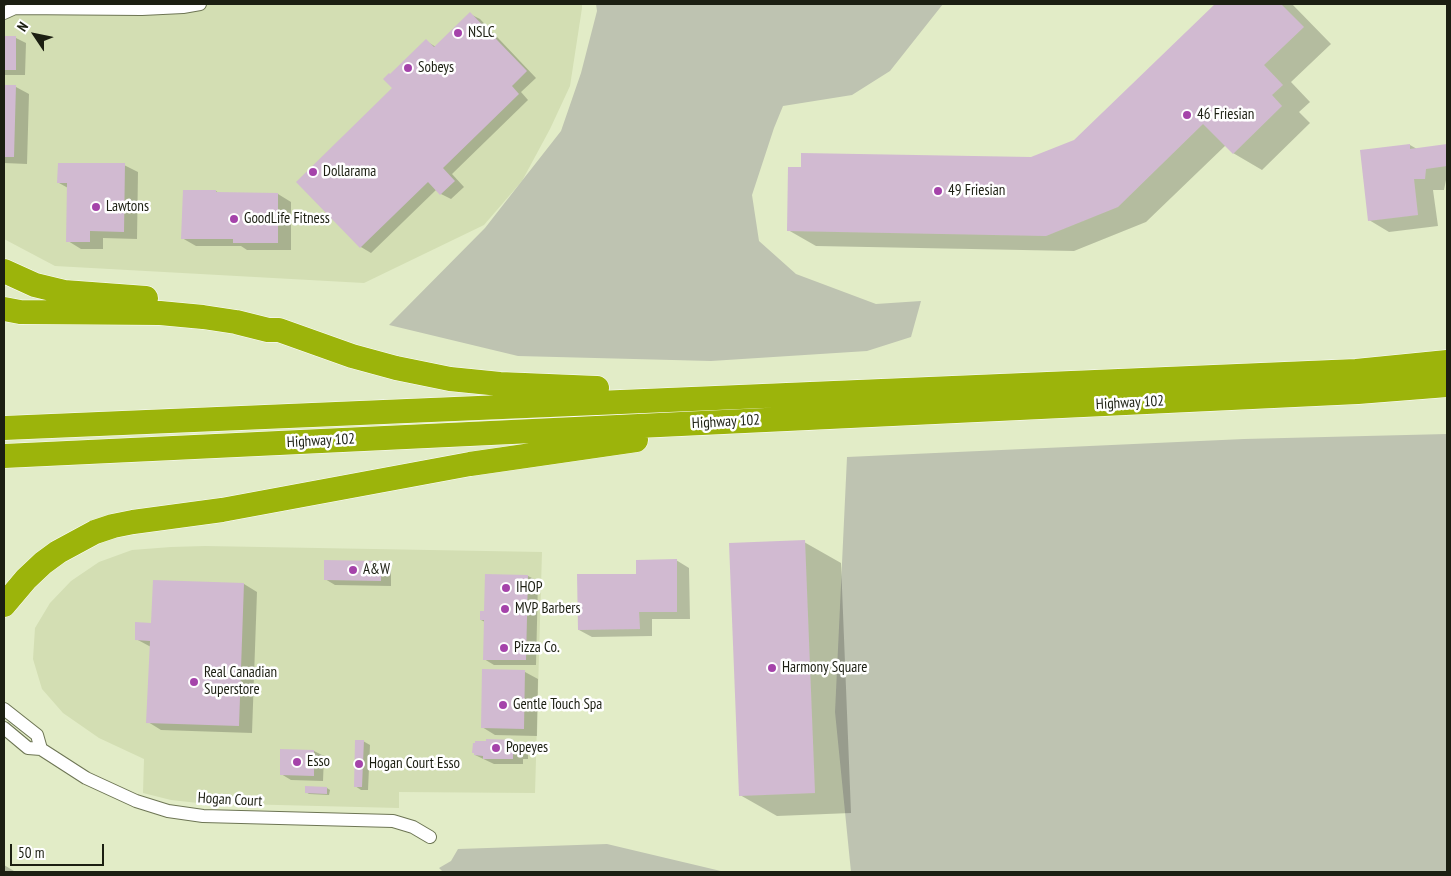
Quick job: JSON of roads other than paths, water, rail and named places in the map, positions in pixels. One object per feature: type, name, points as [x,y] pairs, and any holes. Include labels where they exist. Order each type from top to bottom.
[{"type":"highway","points":[[4,271],[35,285],[64,292],[166,300],[219,308],[273,322],[279,330]]},
{"type":"highway","points":[[4,310],[20,312],[160,313],[236,322],[268,330],[279,330],[352,356],[396,368],[450,379],[500,384],[752,395]]},
{"type":"highway","name":"Highway 102","points":[[4,428],[1346,371],[1447,362]]},
{"type":"highway","name":"Highway 102","points":[[4,456],[1358,392],[1447,385]]},
{"type":"highway","points":[[4,605],[26,579],[58,552],[95,532],[113,526],[222,510],[470,464],[752,421]]},
{"type":"street","points":[[8,8],[142,9],[183,7],[200,4]]},
{"type":"street","name":"Hogan Court","points":[[4,709],[37,735],[41,749]]},
{"type":"street","name":"Hogan Court","points":[[4,728],[28,748],[41,749],[86,778],[136,801],[168,811],[204,816],[393,821],[413,827],[430,837]]},
{"type":"place","name":"NSLC","points":[[458,33]]},
{"type":"place","name":"Sobeys","points":[[408,68]]},
{"type":"place","name":"46 Friesian","points":[[1187,115]]},
{"type":"place","name":"Dollarama","points":[[313,172]]},
{"type":"place","name":"49 Friesian","points":[[938,191]]},
{"type":"place","name":"Lawtons","points":[[96,207]]},
{"type":"place","name":"GoodLife Fitness","points":[[234,219]]},
{"type":"place","name":"A&W","points":[[353,570]]},
{"type":"place","name":"IHOP","points":[[506,588]]},
{"type":"place","name":"MVP Barbers","points":[[505,609]]},
{"type":"place","name":"Pizza Co.","points":[[504,648]]},
{"type":"place","name":"Harmony Square","points":[[772,668]]},
{"type":"place","name":"Real Canadian Superstore","points":[[194,682]]},
{"type":"place","name":"Gentle Touch Spa","points":[[503,705]]},
{"type":"place","name":"Popeyes","points":[[496,748]]},
{"type":"place","name":"Esso","points":[[297,762]]},
{"type":"place","name":"Hogan Court Esso","points":[[359,764]]}]
